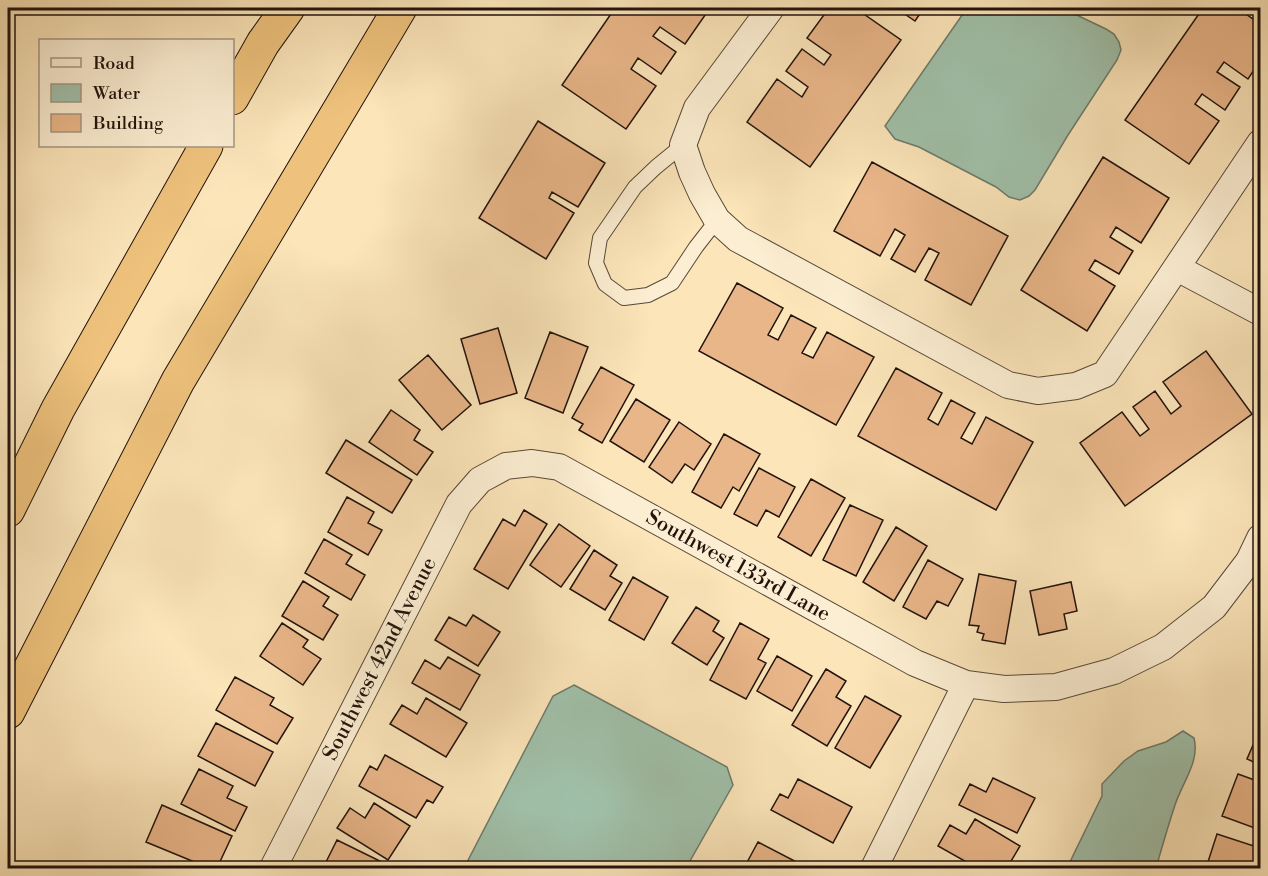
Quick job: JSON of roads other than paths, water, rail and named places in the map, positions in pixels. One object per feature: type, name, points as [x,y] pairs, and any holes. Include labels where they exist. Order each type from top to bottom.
[{"type":"highway","points":[[234,94],[263,43],[288,8]]},
{"type":"highway","points":[[8,712],[178,381],[400,8]]},
{"type":"highway","points":[[8,510],[58,409],[205,147]]},
{"type":"street","points":[[771,8],[698,108],[683,145],[702,195],[717,220],[738,239],[1008,385],[1038,391],[1076,386],[1105,374],[1260,143]]},
{"type":"street","points":[[1177,268],[1260,312]]},
{"type":"street","name":"Southwest 133rd Lane","points":[[506,466],[532,463],[559,467],[915,663],[966,684],[1004,689],[1056,687],[1114,671],[1162,647],[1214,607],[1249,561],[1260,538]]},
{"type":"street","name":"Southwest 42nd Avenue","points":[[273,868],[459,504],[480,480],[506,466]]},
{"type":"street","points":[[874,868],[966,684]]},
{"type":"lane","points":[[683,145],[635,187],[600,238],[596,263],[605,284],[624,298],[648,295],[672,283],[717,220]]},
{"type":"water","points":[[967,8],[1062,8],[1106,29],[1114,34],[1119,42],[1121,50],[1117,60],[1035,190],[1020,200],[1009,197],[996,187],[919,147],[895,139],[885,126]]},
{"type":"water","points":[[574,685],[727,767],[733,785],[686,868],[464,868],[553,696]]},
{"type":"water","points":[[1183,731],[1194,738],[1195,756],[1175,805],[1156,868],[1067,868],[1102,796],[1102,784],[1124,761],[1138,751],[1166,742]]}]
